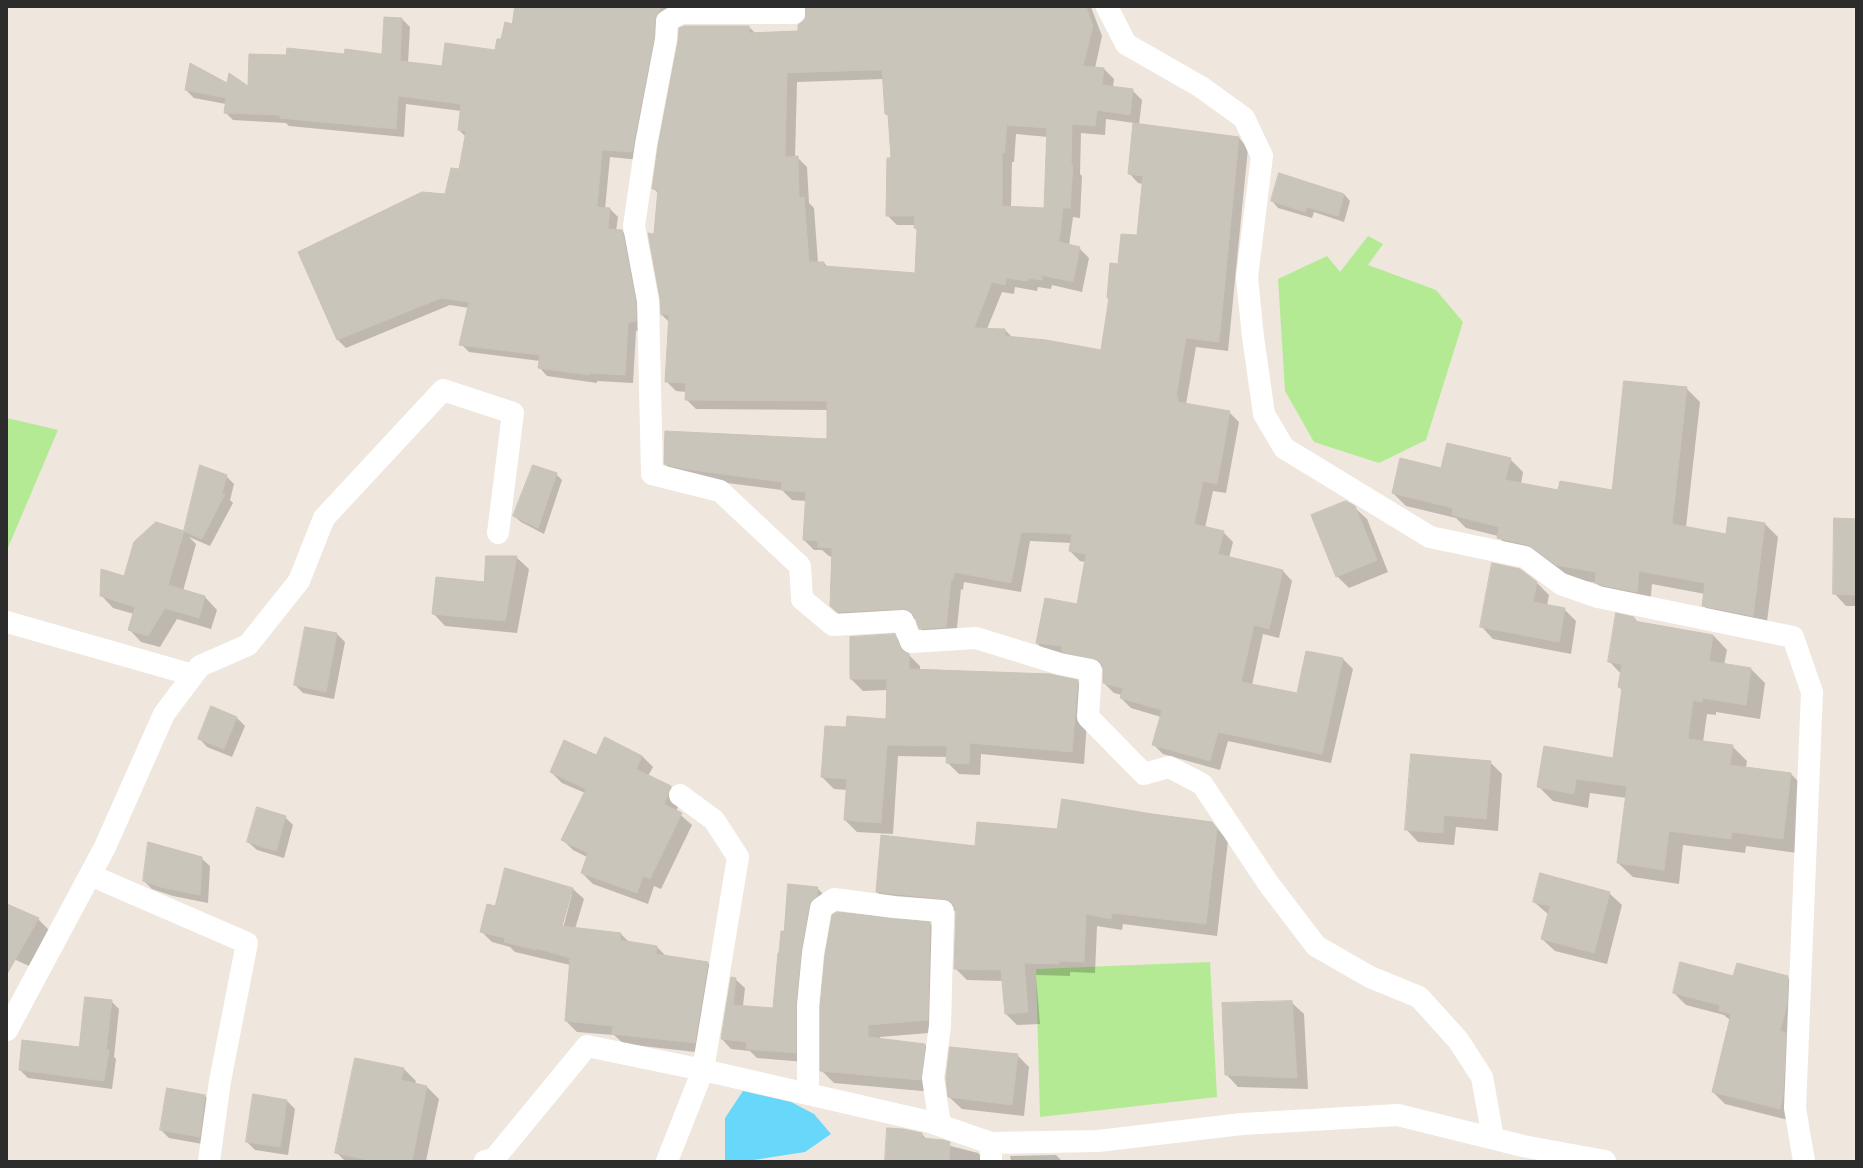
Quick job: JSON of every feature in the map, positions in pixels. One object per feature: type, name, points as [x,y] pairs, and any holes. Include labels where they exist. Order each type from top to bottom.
[{"type":"street","points":[[794,7],[794,13],[681,14],[667,21],[666,39],[646,144],[634,226],[648,301],[652,474],[720,491],[800,566],[802,599],[833,625],[903,621],[911,642],[976,638],[1060,664],[1092,670],[1088,717],[1093,723],[1144,774],[1169,767],[1202,784],[1268,882],[1316,946],[1370,977],[1419,997],[1458,1040],[1482,1077],[1493,1138]]},
{"type":"street","points":[[1107,7],[1126,44],[1201,87],[1244,118],[1262,156],[1247,278],[1253,338],[1264,414],[1284,448],[1430,537],[1525,557],[1562,584],[1598,597],[1793,637],[1812,692],[1794,1108],[1804,1161]]},
{"type":"street","points":[[7,1030],[106,847],[164,714],[200,666],[248,645],[299,582],[324,518],[443,390],[513,414],[498,533]]},
{"type":"street","points":[[7,622],[193,675]]},
{"type":"street","points":[[667,1161],[702,1070],[738,857],[714,820],[680,796]]},
{"type":"street","points":[[90,875],[247,943],[220,1081],[209,1161]]},
{"type":"street","points":[[808,1094],[808,1005],[813,953],[821,908],[834,899],[894,907],[943,911],[940,1026],[933,1078],[940,1125]]},
{"type":"street","points":[[486,1161],[494,1159],[587,1046],[702,1070],[940,1125],[991,1152],[1242,1124],[1398,1115],[1522,1146],[1605,1161]]},
{"type":"green space","points":[[1368,236],[1383,244],[1368,265],[1436,290],[1463,322],[1426,440],[1379,463],[1314,442],[1285,391],[1278,279],[1327,256],[1340,272]]},
{"type":"green space","points":[[7,418],[58,430],[7,550]]},
{"type":"green space","points":[[1210,962],[1217,1097],[1040,1117],[1036,969]]},
{"type":"water","points":[[743,1091],[791,1102],[814,1114],[831,1134],[805,1152],[747,1161],[725,1161],[725,1118]]},
{"type":"building","points":[[515,7],[661,7],[655,20],[654,37],[632,152],[602,150],[597,207],[610,208],[608,229],[622,230],[636,302],[636,321],[628,323],[625,375],[589,373],[589,375],[538,368],[540,355],[459,345],[469,302],[441,298],[337,340],[298,252],[422,192],[445,194],[451,168],[459,169],[466,131],[458,130],[461,104],[398,96],[396,129],[280,118],[280,115],[224,113],[226,98],[185,90],[190,63],[227,83],[229,73],[248,86],[249,54],[286,55],[287,48],[344,54],[345,49],[382,54],[384,17],[402,18],[400,61],[442,66],[445,43],[495,50],[497,39],[501,39],[505,22],[512,24]]},
{"type":"building","points":[[806,7],[1086,7],[1093,26],[1083,66],[1104,68],[1102,85],[1133,89],[1130,115],[1097,110],[1095,126],[1072,124],[1071,165],[1073,165],[1070,208],[1063,208],[1059,242],[1080,247],[1073,282],[1042,275],[1042,280],[1028,278],[1028,281],[1006,278],[1005,285],[992,282],[974,328],[1005,329],[1005,336],[1046,340],[1101,350],[1109,298],[1107,298],[1110,263],[1118,264],[1121,234],[1137,235],[1143,176],[1128,174],[1133,123],[1239,137],[1219,342],[1186,338],[1176,396],[1178,397],[1178,402],[1230,411],[1217,484],[1203,481],[1194,524],[1224,531],[1218,554],[1283,570],[1269,629],[1254,625],[1241,682],[1297,693],[1306,651],[1343,658],[1322,754],[1218,732],[1210,761],[1152,745],[1162,710],[1120,698],[1123,688],[1103,683],[1103,665],[1098,660],[1062,652],[1062,646],[1036,643],[1045,598],[1077,604],[1086,554],[1069,551],[1072,534],[1021,532],[1011,583],[954,572],[953,580],[951,580],[946,627],[919,629],[915,617],[910,611],[903,609],[837,612],[830,606],[832,548],[818,547],[818,541],[803,540],[806,492],[781,490],[782,482],[685,469],[664,464],[665,431],[827,439],[827,401],[685,400],[686,383],[665,382],[669,314],[661,315],[660,299],[648,233],[654,234],[658,189],[652,189],[679,28],[684,26],[749,26],[749,33],[798,31],[798,25],[805,19]],"holes":[[[882,70],[885,114],[888,114],[891,158],[887,158],[886,216],[915,216],[914,228],[917,229],[915,273],[824,266],[824,262],[809,262],[804,197],[799,198],[798,156],[785,157],[787,73]],[[1007,125],[1047,128],[1044,208],[1002,206],[1002,153],[1004,153]]]},
{"type":"building","points":[[1279,173],[1344,194],[1338,216],[1307,207],[1305,212],[1271,201]]},
{"type":"building","points":[[1624,381],[1687,387],[1672,524],[1726,534],[1728,517],[1765,523],[1753,616],[1702,606],[1705,583],[1639,571],[1637,592],[1595,583],[1596,572],[1556,565],[1528,545],[1497,538],[1499,527],[1452,515],[1453,508],[1392,493],[1400,458],[1441,468],[1447,443],[1511,458],[1505,480],[1558,490],[1560,481],[1612,490]]},
{"type":"building","points":[[200,465],[227,475],[222,493],[225,494],[202,539],[184,531]]},
{"type":"building","points":[[533,465],[557,473],[538,528],[513,516]]},
{"type":"building","points":[[1346,501],[1355,506],[1377,560],[1336,577],[1311,515]]},
{"type":"building","points":[[1834,518],[1856,519],[1856,595],[1833,594]]},
{"type":"building","points":[[156,522],[184,531],[168,585],[205,596],[199,618],[165,608],[148,636],[128,630],[135,607],[100,596],[101,569],[124,576],[134,542]]},
{"type":"building","points":[[486,556],[517,556],[505,621],[432,614],[436,577],[484,582]]},
{"type":"building","points":[[1492,563],[1520,569],[1537,582],[1533,602],[1565,608],[1559,642],[1480,627]]},
{"type":"building","points":[[1616,613],[1634,617],[1634,621],[1713,635],[1709,661],[1751,668],[1746,705],[1702,698],[1702,702],[1693,700],[1688,739],[1733,745],[1730,765],[1791,773],[1783,839],[1732,832],[1731,839],[1669,831],[1664,870],[1617,863],[1627,786],[1576,779],[1574,794],[1537,787],[1544,746],[1613,758],[1622,688],[1618,687],[1622,664],[1608,662]]},
{"type":"building","points":[[305,627],[337,633],[326,692],[294,685]]},
{"type":"building","points":[[895,634],[900,647],[904,652],[909,654],[909,669],[1050,674],[1078,680],[1072,752],[970,743],[969,764],[946,763],[947,746],[887,745],[881,823],[844,820],[847,779],[821,777],[825,726],[846,727],[847,716],[886,719],[887,679],[850,679],[850,637]]},
{"type":"building","points":[[211,706],[237,717],[224,749],[198,739]]},
{"type":"building","points":[[605,737],[642,756],[636,769],[671,786],[664,804],[682,813],[650,879],[643,876],[637,893],[581,873],[588,853],[561,840],[586,789],[550,772],[564,740],[596,755]]},
{"type":"building","points":[[1411,754],[1491,761],[1486,819],[1444,815],[1443,833],[1405,830]]},
{"type":"building","points":[[1062,799],[1212,822],[1217,829],[1206,924],[1112,913],[1111,919],[1086,914],[1084,962],[1059,961],[1059,964],[1024,963],[1028,1012],[1005,1014],[1001,970],[954,969],[956,911],[950,901],[944,899],[876,892],[881,835],[975,846],[977,822],[1057,829]]},
{"type":"building","points":[[257,807],[286,816],[276,851],[247,842]]},
{"type":"building","points":[[148,842],[202,857],[200,895],[164,888],[143,881]]},
{"type":"building","points":[[505,868],[573,888],[562,926],[621,933],[620,940],[657,946],[656,954],[708,962],[695,1043],[612,1034],[613,1026],[565,1021],[570,958],[536,948],[536,950],[504,942],[505,938],[480,932],[487,904],[495,906]]},
{"type":"building","points":[[1540,873],[1610,892],[1594,953],[1541,939],[1550,906],[1533,902]]},
{"type":"building","points":[[788,884],[818,887],[817,896],[811,901],[809,906],[801,952],[796,1004],[796,1053],[746,1049],[747,1042],[721,1039],[731,977],[736,978],[733,1005],[773,1008],[781,931],[784,931]]},
{"type":"building","points":[[7,904],[39,918],[7,974]]},
{"type":"building","points":[[837,912],[930,922],[928,1020],[868,1025],[868,1037],[925,1044],[921,1080],[820,1071],[820,1006],[825,955],[832,915]]},
{"type":"building","points":[[1680,962],[1733,976],[1737,963],[1788,976],[1787,1004],[1780,1031],[1786,1033],[1783,1095],[1780,1109],[1712,1092],[1731,1014],[1719,1011],[1720,1005],[1673,993]]},
{"type":"building","points":[[85,997],[112,1000],[106,1050],[109,1050],[104,1081],[19,1070],[22,1040],[79,1047]]},
{"type":"building","points":[[1292,1001],[1297,1078],[1225,1075],[1222,1003]]},
{"type":"building","points":[[950,1047],[1018,1054],[1012,1105],[948,1097],[946,1078]]},
{"type":"building","points":[[355,1058],[404,1068],[401,1080],[427,1086],[412,1161],[372,1161],[335,1153]]},
{"type":"building","points":[[167,1088],[205,1095],[200,1137],[160,1130]]},
{"type":"building","points":[[253,1094],[287,1100],[280,1147],[246,1142]]},
{"type":"building","points":[[887,1128],[903,1129],[922,1133],[922,1138],[950,1142],[949,1161],[885,1161]]}]
